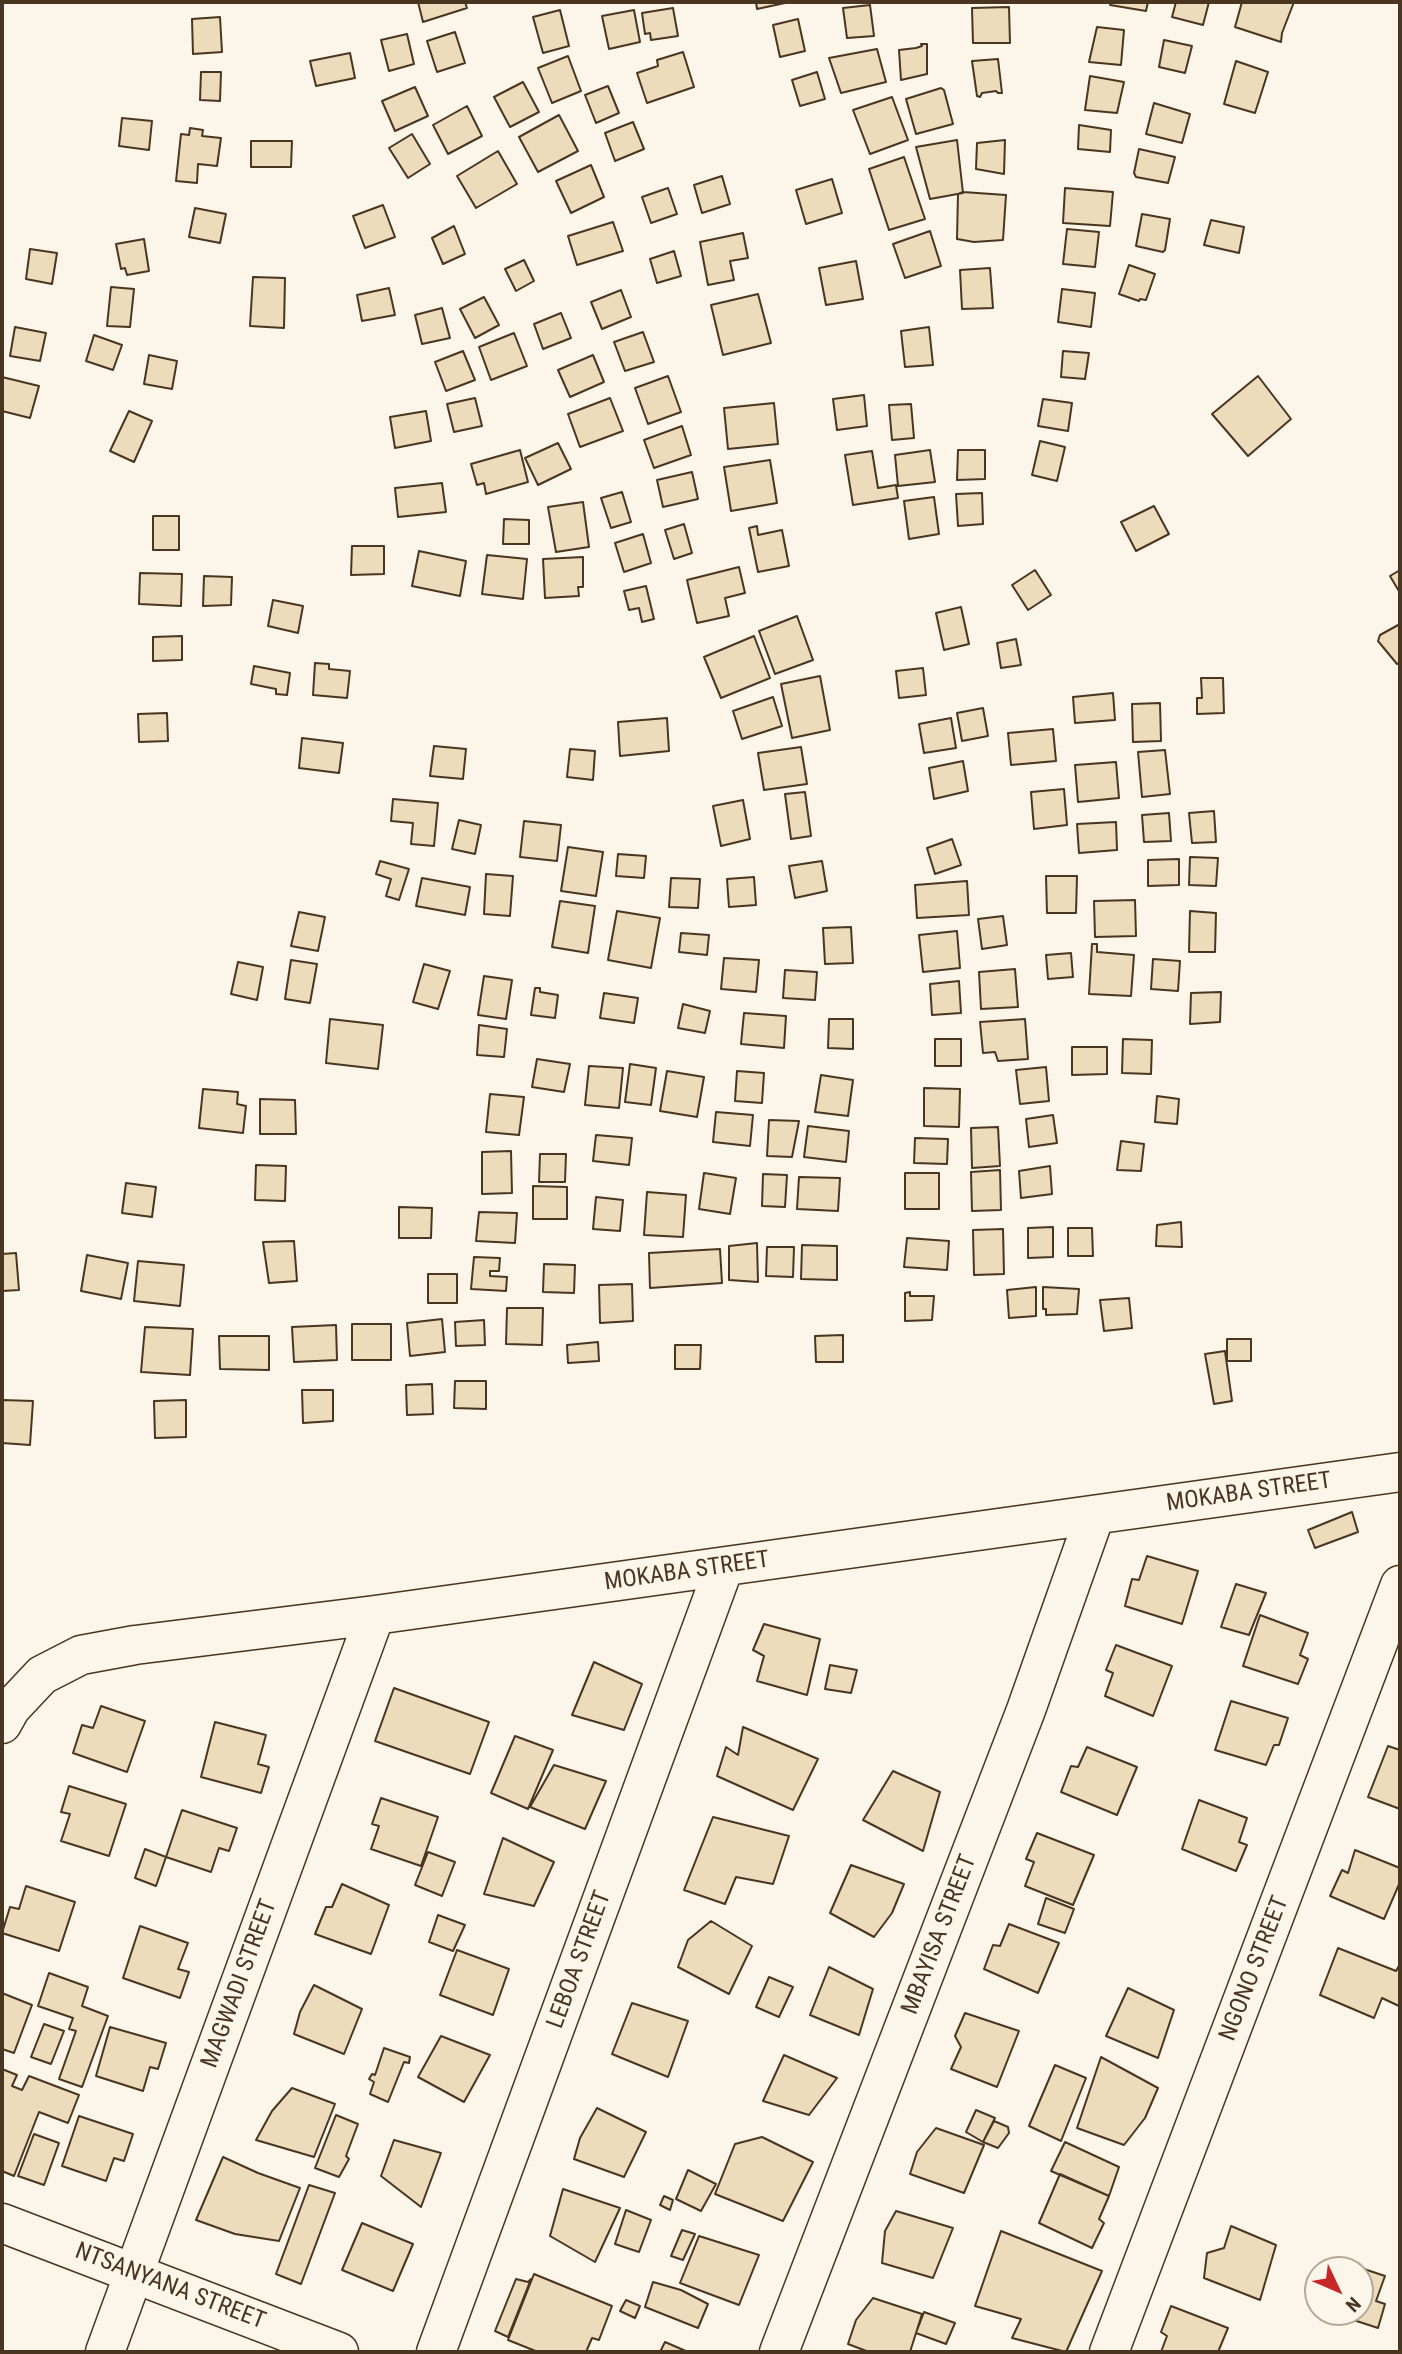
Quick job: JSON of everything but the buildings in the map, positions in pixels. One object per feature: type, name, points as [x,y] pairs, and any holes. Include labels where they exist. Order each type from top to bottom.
[{"type":"street","name":"MOKABA STREET","points":[[2,1724],[11,1708],[42,1675],[81,1655],[135,1645],[375,1615],[1400,1472]]},
{"type":"street","name":"MBAYISA STREET","points":[[779,2352],[1026,1710],[1095,1515]]},
{"type":"street","name":"LEBOA STREET","points":[[436,2352],[724,1567]]},
{"type":"street","name":"NGONO STREET","points":[[1109,2352],[1400,1585]]},
{"type":"street","name":"MAGWADI STREET","points":[[105,2352],[375,1615]]},
{"type":"street","name":"NTSANYANA STREET","points":[[2,2223],[339,2352]]}]
